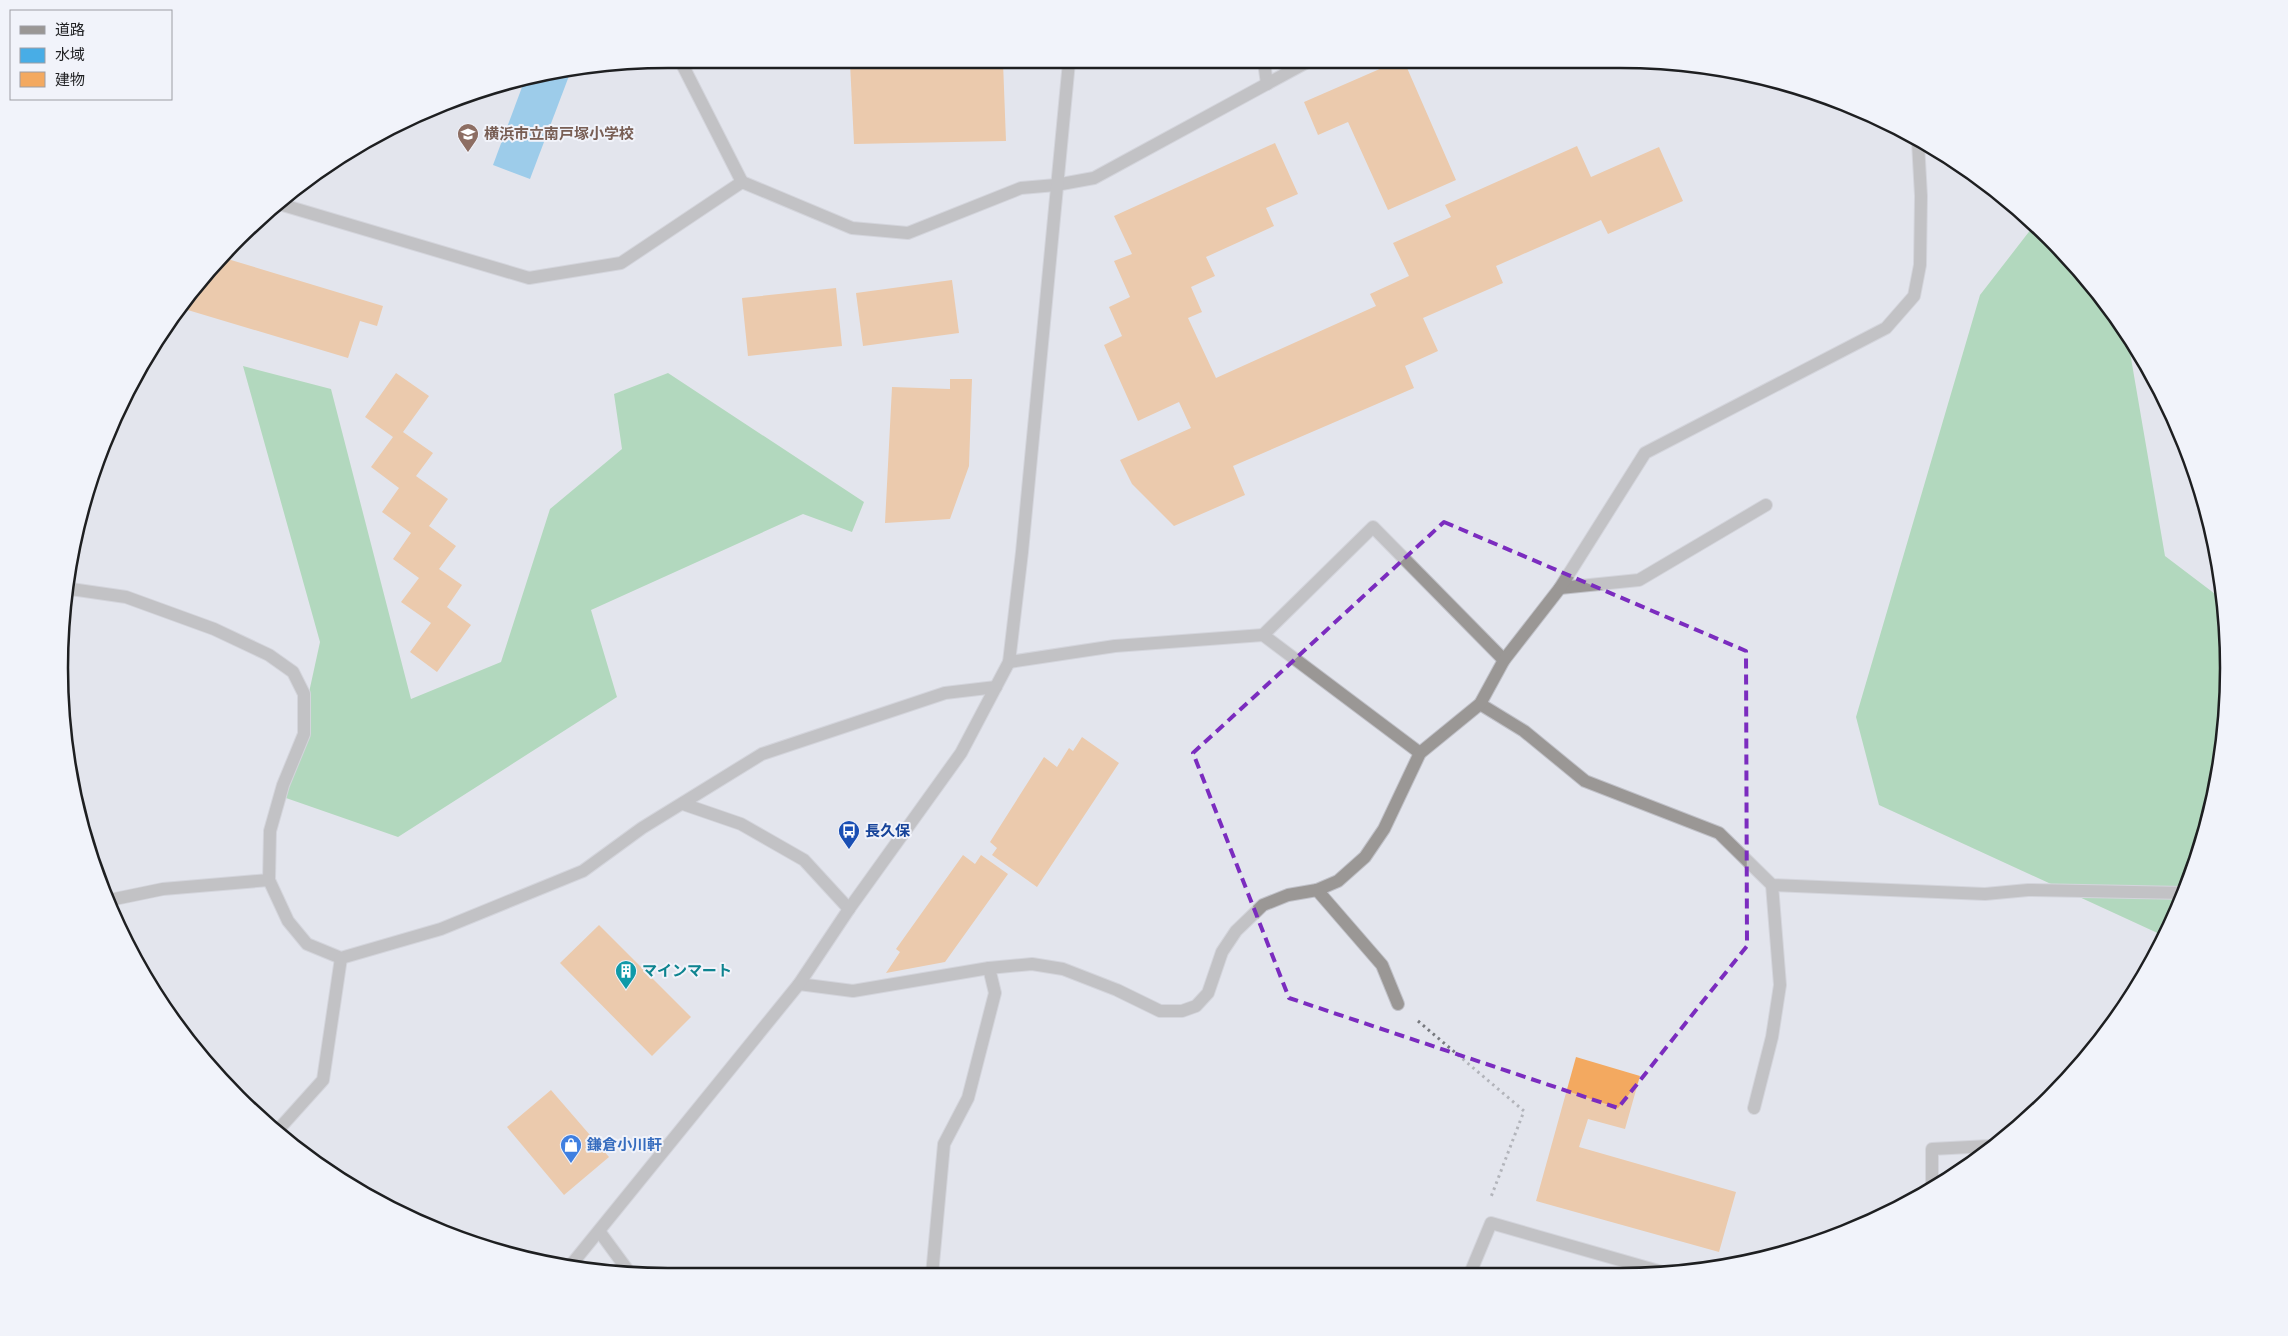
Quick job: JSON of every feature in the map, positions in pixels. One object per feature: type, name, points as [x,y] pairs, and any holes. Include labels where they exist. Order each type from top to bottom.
[{"type":"street","points":[[684,68],[742,182],[852,228],[908,233],[1021,188],[1056,185],[1094,178],[1296,68]]},
{"type":"street","points":[[575,1261],[799,984],[849,909],[961,753],[1009,662],[1024,532],[1068,68]]},
{"type":"street","points":[[1265,68],[1267,84]]},
{"type":"street","points":[[799,984],[854,991],[989,968],[1032,964],[1062,969],[1117,990],[1160,1011],[1182,1012],[1196,1006],[1208,992],[1222,952],[1236,931],[1263,905],[1288,895],[1317,890],[1338,881],[1365,857],[1384,829],[1420,753],[1480,704],[1504,660],[1560,588],[1646,453],[1886,328],[1914,296],[1920,265],[1921,196],[1918,147]]},
{"type":"street","points":[[285,206],[529,278],[621,263],[742,182]]},
{"type":"street","points":[[1560,588],[1639,580],[1766,505]]},
{"type":"street","points":[[1009,662],[1115,646],[1263,635],[1373,527],[1504,660]]},
{"type":"street","points":[[73,589],[126,597],[205,626],[269,655],[293,672],[304,694],[304,734],[283,785],[270,831],[269,880],[288,921],[307,944],[341,958],[441,929],[583,871],[642,828],[762,754],[945,692],[996,687]]},
{"type":"street","points":[[1263,635],[1420,753]]},
{"type":"street","points":[[1480,704],[1524,731],[1584,781],[1719,833],[1772,885],[1780,985],[1772,1037],[1754,1108]]},
{"type":"street","points":[[682,804],[741,824],[804,860],[849,909]]},
{"type":"street","points":[[114,899],[163,889],[269,880]]},
{"type":"street","points":[[1772,885],[1985,894],[2028,890],[2177,893]]},
{"type":"street","points":[[1317,890],[1382,965],[1398,1004]]},
{"type":"street","points":[[281,1127],[323,1080],[341,958]]},
{"type":"street","points":[[933,1268],[944,1144],[968,1098],[971,1088],[995,994],[989,968]]},
{"type":"street","points":[[1932,1181],[1932,1149],[1983,1146]]},
{"type":"street","points":[[1472,1268],[1490,1223],[1646,1267]]},
{"type":"street","points":[[599,1231],[625,1267]]},
{"type":"path","points":[[1398,1004],[1524,1111],[1490,1200],[1490,1223]]},
{"type":"highlighted area","points":[[1444,522],[1746,651],[1747,946],[1618,1108],[1289,998],[1193,753]]},
{"type":"green space","points":[[2030,230],[2045,243],[2096,302],[2130,352],[2165,556],[2215,594],[2219,629],[2219,707],[2209,785],[2189,861],[2159,934],[1879,805],[1856,717],[1980,295]]},
{"type":"green space","points":[[243,366],[331,389],[411,699],[501,662],[550,509],[622,449],[614,394],[668,373],[864,502],[852,532],[803,514],[591,610],[617,697],[398,837],[286,798],[320,642]]},
{"type":"water","points":[[569,76],[530,179],[493,165],[522,86]]},
{"type":"building","points":[[850,68],[1003,68],[1006,141],[854,144]]},
{"type":"building","points":[[1382,68],[1407,68],[1456,180],[1388,210],[1348,122],[1318,135],[1304,102]]},
{"type":"building","points":[[1275,143],[1298,194],[1266,208],[1274,226],[1206,257],[1215,276],[1191,287],[1202,312],[1188,318],[1216,378],[1376,306],[1370,294],[1409,276],[1393,243],[1451,217],[1445,205],[1577,146],[1591,177],[1659,147],[1683,201],[1608,234],[1601,220],[1496,266],[1503,283],[1423,318],[1438,351],[1405,366],[1414,388],[1233,466],[1245,495],[1174,526],[1132,484],[1120,460],[1191,428],[1179,402],[1138,421],[1104,345],[1122,336],[1109,307],[1130,297],[1114,261],[1132,254],[1114,216]]},
{"type":"building","points":[[228,259],[383,306],[377,326],[360,321],[348,358],[187,310]]},
{"type":"building","points":[[952,280],[959,333],[863,346],[856,293]]},
{"type":"building","points":[[836,288],[842,346],[748,356],[742,298]]},
{"type":"building","points":[[396,373],[429,396],[403,432],[433,453],[416,476],[448,499],[429,526],[456,546],[439,569],[462,585],[447,607],[471,625],[437,672],[410,652],[431,623],[401,602],[419,578],[393,559],[411,533],[382,512],[399,488],[371,467],[393,437],[365,417]]},
{"type":"building","points":[[950,379],[972,379],[969,466],[950,519],[885,523],[892,387],[950,389]]},
{"type":"building","points":[[1082,737],[1119,763],[1037,887],[992,855],[997,848],[990,842],[1044,757],[1057,767],[1069,748],[1073,751]]},
{"type":"building","points":[[963,855],[975,864],[981,855],[1008,874],[945,962],[886,973],[900,952],[896,949]]},
{"type":"building","name":"マインマート","points":[[599,925],[691,1017],[652,1056],[560,963]]},
{"type":"building","points":[[1576,1057],[1640,1076],[1625,1129],[1588,1119],[1579,1147],[1736,1192],[1719,1252],[1536,1201]]},
{"type":"building","points":[[551,1090],[609,1157],[564,1195],[507,1127]]},
{"type":"place","name":"横浜市立南戸塚小学校","points":[[468,153]]},
{"type":"place","name":"長久保","points":[[849,850]]},
{"type":"place","name":"マインマート","points":[[626,990]]},
{"type":"place","name":"鎌倉小川軒","points":[[571,1164]]}]
